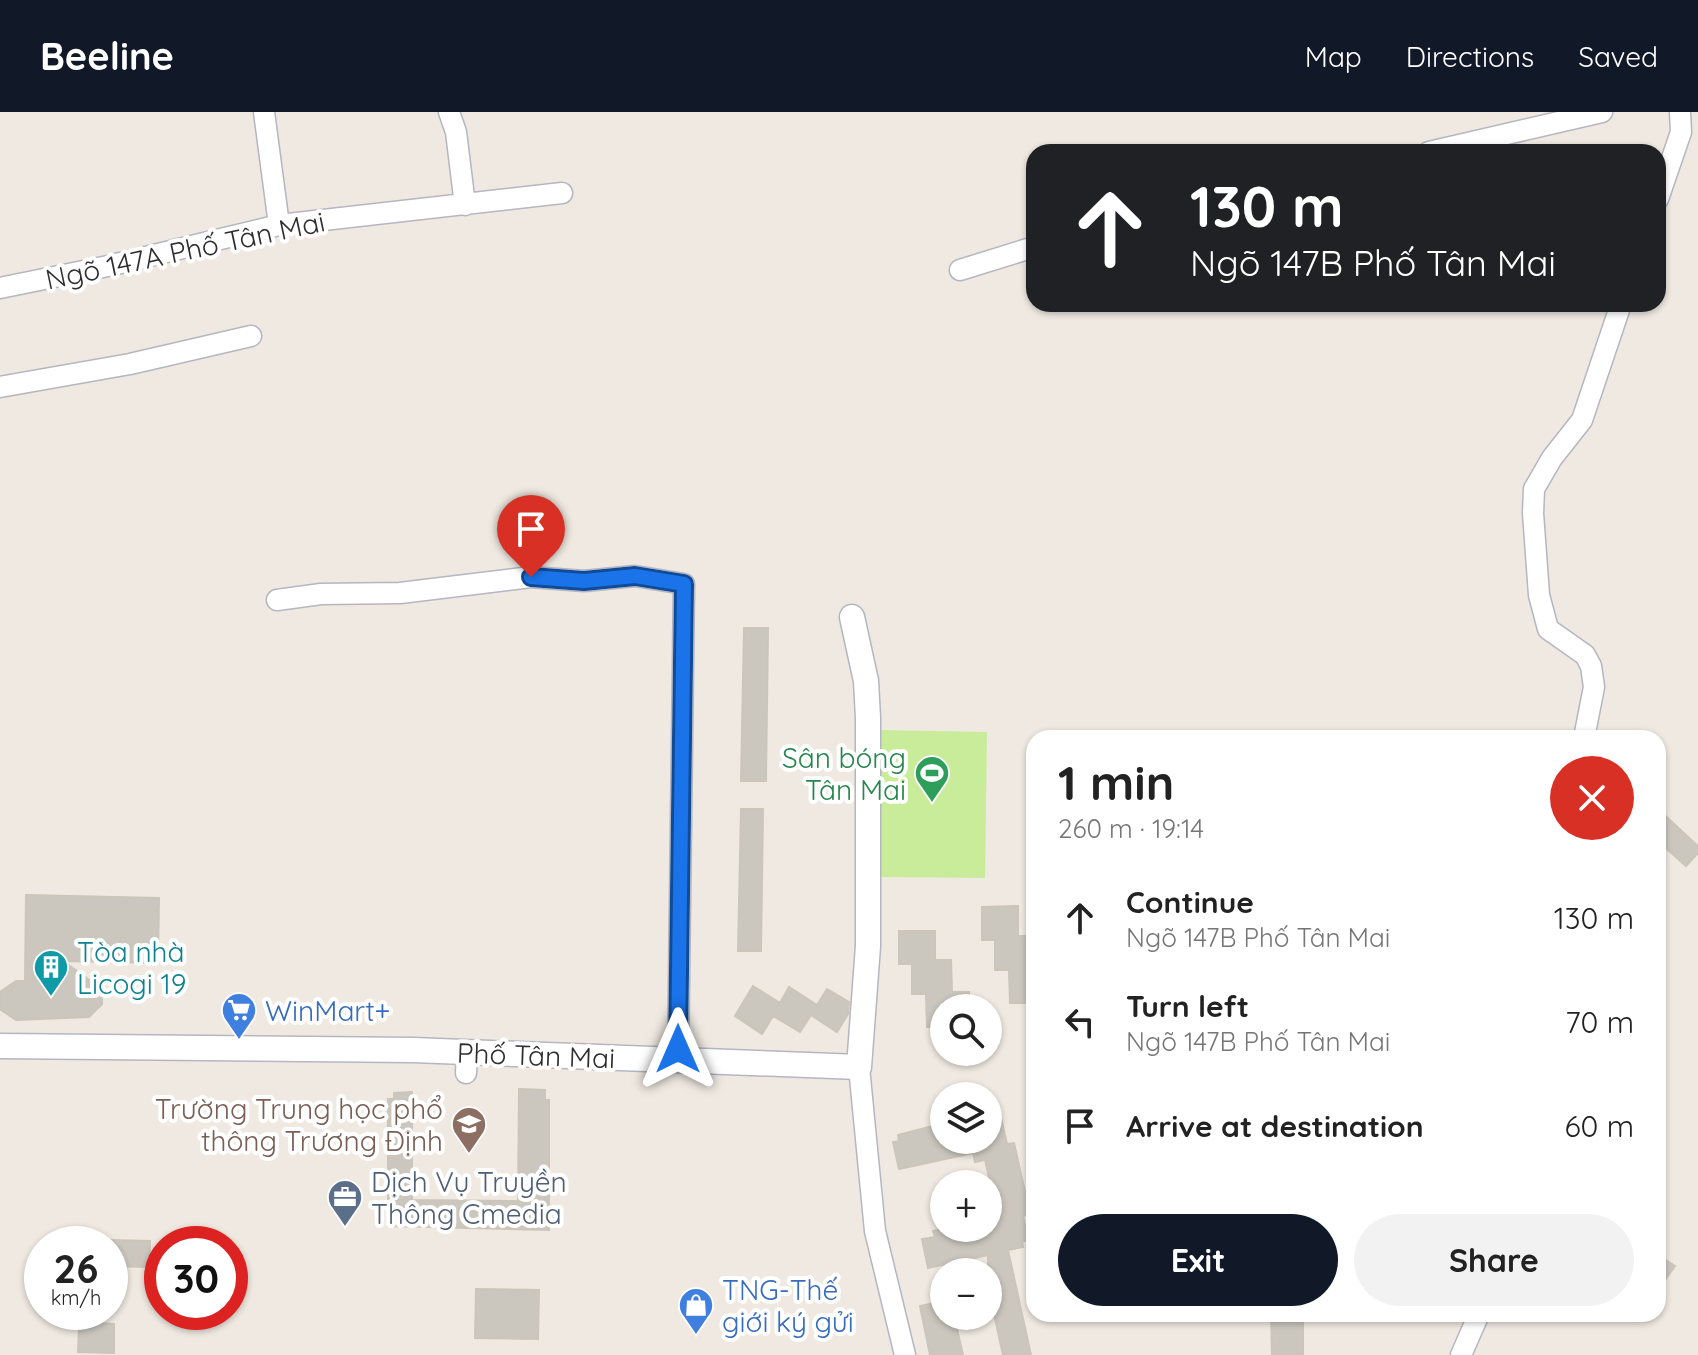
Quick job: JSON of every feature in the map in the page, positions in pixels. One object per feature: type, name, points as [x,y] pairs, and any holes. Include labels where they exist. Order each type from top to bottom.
[{"type":"street","points":[[264,112],[279,225]]},
{"type":"street","points":[[449,112],[456,132],[465,205]]},
{"type":"street","points":[[1464,144],[1602,112]]},
{"type":"street","points":[[1666,176],[1681,132],[1680,112]]},
{"type":"street","name":"Ngõ 147A Phố Tân Mai","points":[[0,288],[279,225],[562,193]]},
{"type":"street","points":[[960,270],[1026,249]]},
{"type":"street","points":[[1586,730],[1594,687],[1591,666],[1585,655],[1548,629],[1539,595],[1534,489],[1552,458],[1582,420],[1618,312]]},
{"type":"street","points":[[0,387],[130,364],[251,336]]},
{"type":"street","points":[[277,600],[321,594],[400,593],[531,577],[584,581],[635,576],[684,584],[678,1061]]},
{"type":"street","points":[[852,617],[866,681],[868,718],[868,946],[859,1067],[875,1231],[905,1355]]},
{"type":"street","name":"Phố Tân Mai","points":[[0,1046],[357,1049],[466,1063],[678,1061],[859,1067]]},
{"type":"street","points":[[1461,1355],[1475,1322]]},
{"type":"green space","name":"Sân bóng Tân Mai","points":[[879,730],[987,732],[985,878],[877,877]]},
{"type":"building","points":[[744,628],[768,628],[766,781],[741,781]]},
{"type":"building","points":[[741,809],[763,809],[761,951],[738,951]]},
{"type":"building","points":[[1666,816],[1698,846],[1698,853],[1686,866],[1666,848]]},
{"type":"building","points":[[26,895],[159,898],[158,963],[63,961],[102,989],[102,1004],[89,1017],[16,1020],[1,1010],[0,992],[16,981],[25,981]]},
{"type":"building","points":[[1018,906],[1018,936],[1026,936],[1026,1003],[1010,1003],[1009,970],[995,970],[995,940],[982,940],[982,907]]},
{"type":"building","points":[[899,931],[935,931],[935,960],[951,960],[952,992],[969,994],[930,994],[930,1027],[927,1027],[926,994],[912,994],[912,964],[899,964]]},
{"type":"building","points":[[753,986],[780,1003],[789,987],[817,1005],[827,989],[849,1002],[848,1014],[837,1032],[811,1015],[800,1032],[773,1016],[762,1034],[735,1016]]},
{"type":"building","points":[[519,1089],[545,1090],[545,1100],[549,1100],[549,1230],[388,1226],[388,1099],[394,1099],[394,1093],[412,1092],[412,1200],[518,1201]]},
{"type":"building","points":[[1002,1122],[1007,1144],[1014,1143],[1026,1196],[1026,1215],[1023,1216],[1026,1241],[1022,1242],[1023,1247],[1008,1250],[1031,1355],[1003,1355],[997,1330],[1002,1330],[1002,1258],[988,1258],[988,1255],[930,1258],[928,1268],[922,1239],[930,1238],[930,1242],[1002,1242],[1002,1170],[987,1170],[985,1160],[975,1162],[973,1154],[1002,1154]]},
{"type":"building","points":[[930,1127],[930,1154],[968,1154],[899,1169],[893,1142],[899,1141],[898,1135]]},
{"type":"building","points":[[128,1240],[144,1241],[144,1267],[128,1266]]},
{"type":"building","points":[[1666,1260],[1675,1266],[1666,1279]]},
{"type":"building","points":[[476,1289],[539,1290],[538,1339],[475,1338]]},
{"type":"building","points":[[930,1304],[930,1330],[957,1330],[963,1355],[930,1355],[920,1306]]},
{"type":"building","points":[[1271,1322],[1303,1322],[1303,1355],[1272,1355]]},
{"type":"building","points":[[79,1330],[114,1330],[114,1353],[78,1352]]},
{"type":"place","name":"Sân bóng Tân Mai","points":[[932,804]]},
{"type":"place","name":"Tòa nhà Licogi 19","points":[[51,998]]},
{"type":"place","name":"WinMart+","points":[[239,1041]]},
{"type":"place","name":"Trường Trung học phổ thông Trương Định","points":[[469,1155]]},
{"type":"place","name":"Dịch Vụ Truyền Thông Cmedia","points":[[345,1228]]},
{"type":"place","name":"TNG-Thế giới ký gửi","points":[[696,1336]]},
{"type":"route","points":[[531,577],[584,581],[635,576],[684,584],[678,1049]]}]
